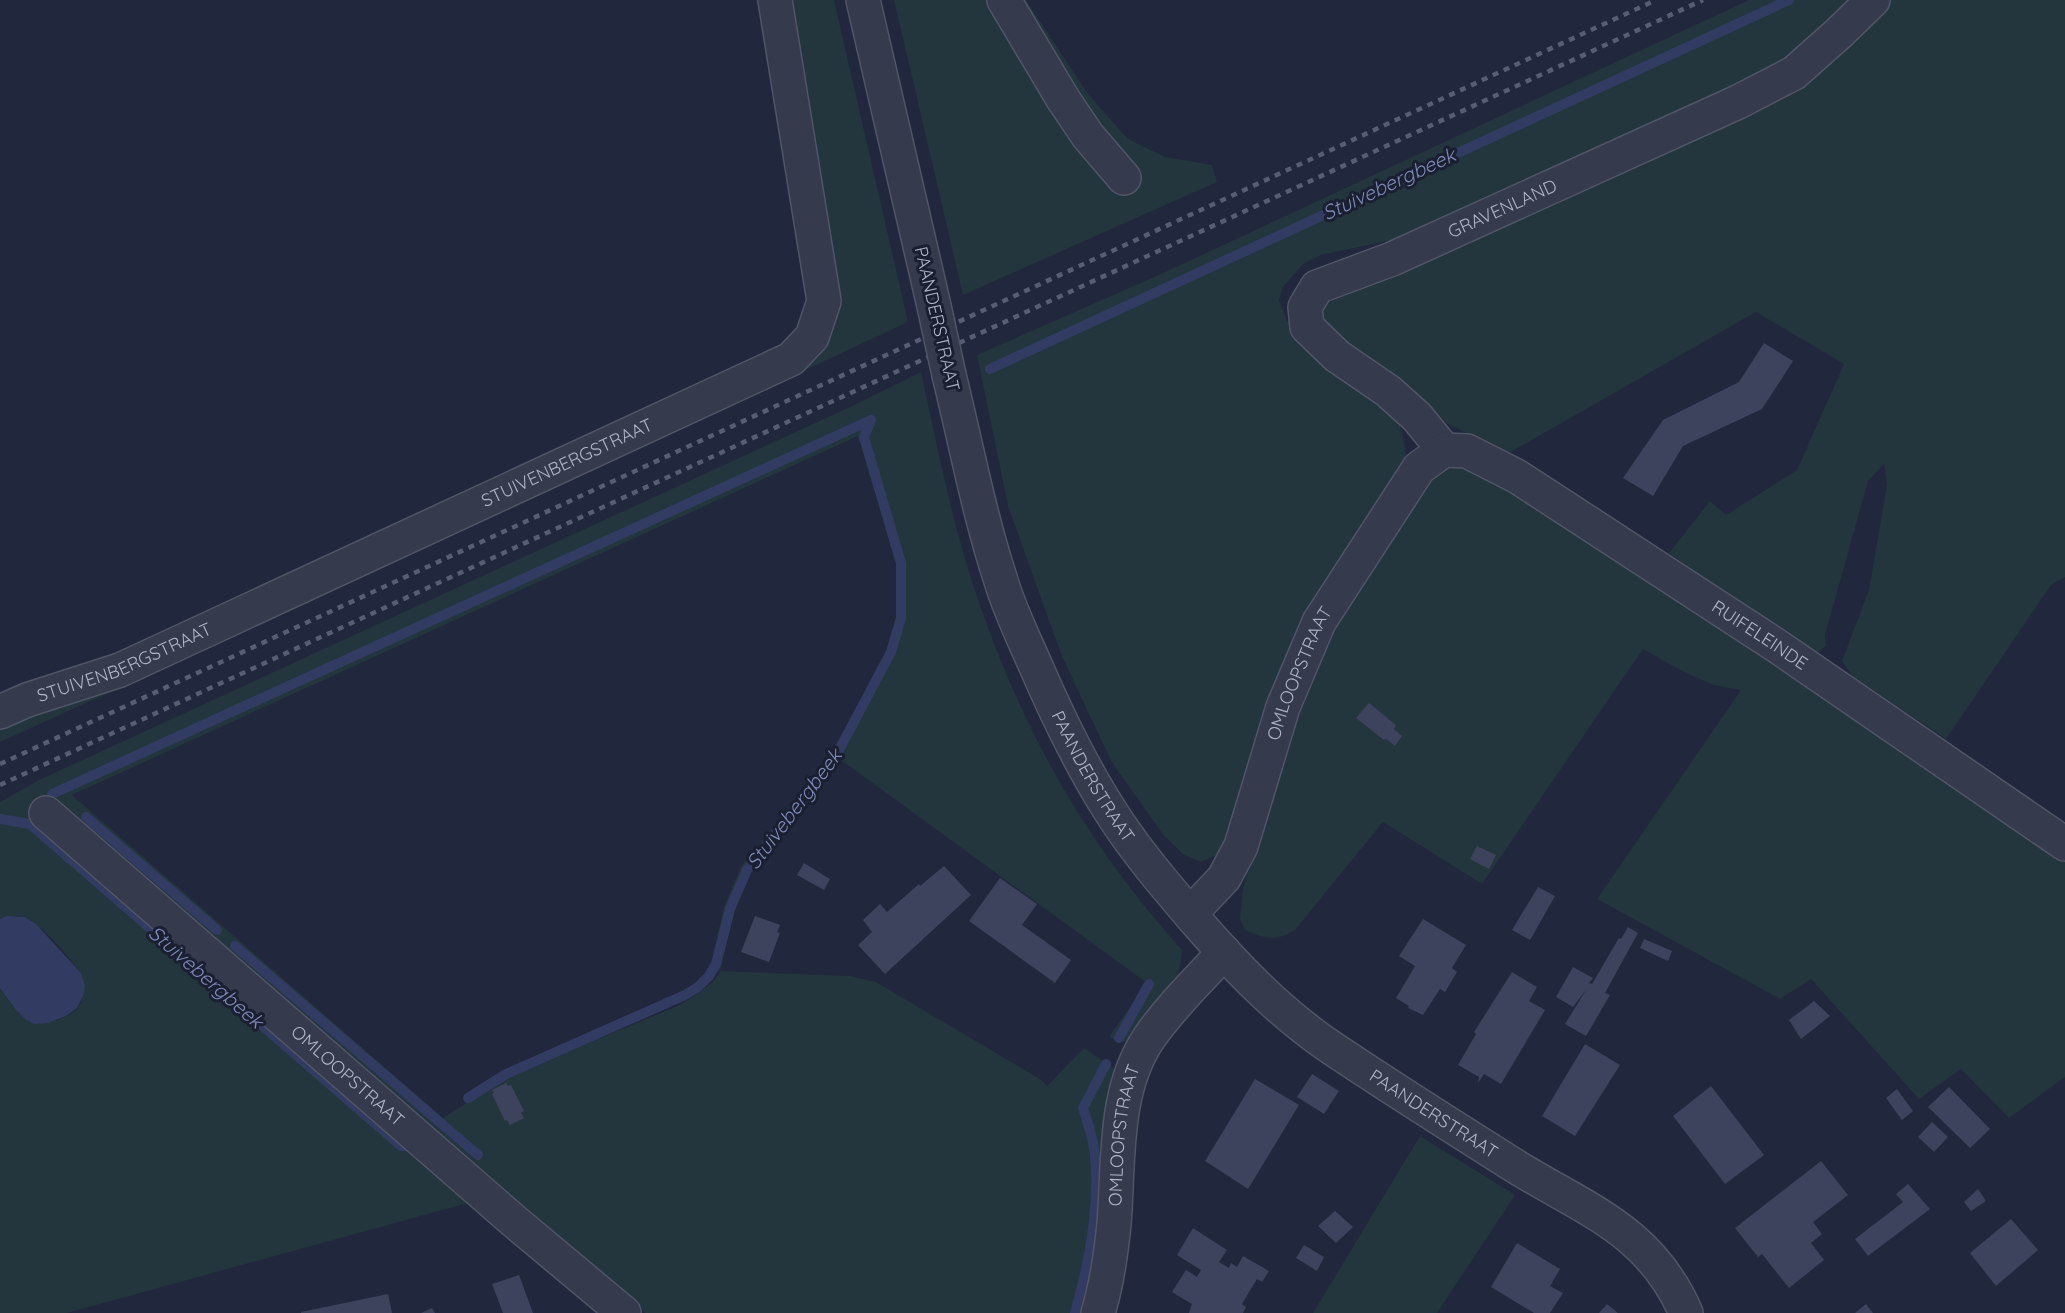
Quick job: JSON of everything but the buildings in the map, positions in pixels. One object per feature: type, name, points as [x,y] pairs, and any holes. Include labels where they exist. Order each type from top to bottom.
[{"type":"street","name":"STUIVENBERGSTRAAT","points":[[0,712],[27,700],[120,670],[791,359],[812,337],[824,301],[775,0]]},
{"type":"street","name":"PAANDERSTRAAT","points":[[863,0],[979,500],[1001,582],[1050,699],[1079,758],[1111,812],[1149,865],[1263,994],[1324,1042],[1517,1167],[1624,1232],[1661,1268],[1686,1313]]},
{"type":"street","points":[[1004,0],[1088,136],[1124,178]]},
{"type":"street","name":"GRAVENLAND","points":[[1444,450],[1417,417],[1388,391],[1337,356],[1307,327],[1305,307],[1317,287],[1392,259],[1738,102],[1794,73],[1873,0]]},
{"type":"street","name":"RUIFELEINDE","points":[[1444,450],[1467,451],[1518,477],[1780,648],[2065,844]]},
{"type":"street","name":"OMLOOPSTRAAT","points":[[1190,914],[1224,878],[1241,846],[1283,707],[1320,622],[1419,468],[1444,450]]},
{"type":"street","name":"OMLOOPSTRAAT","points":[[46,813],[417,1134],[514,1221],[624,1313]]},
{"type":"street","name":"OMLOOPSTRAAT","points":[[1098,1313],[1110,1261],[1119,1147],[1130,1078],[1149,1038],[1224,952]]},
{"type":"shaded area","points":[[782,0],[834,0],[908,322],[305,604],[0,742],[0,721],[812,355]]},
{"type":"shaded area","points":[[894,0],[1026,0],[1088,94],[1128,139],[1165,157],[1212,165],[1217,182],[963,295]]},
{"type":"shaded area","points":[[1749,0],[1863,0],[1783,64],[1420,234],[1321,255],[1304,263],[1283,287],[1279,300],[1287,321],[1394,411],[1403,437],[1406,466],[1231,833],[1217,855],[1201,862],[1184,855],[1164,836],[1111,761],[1061,654],[1008,506],[977,355],[1161,274]]},
{"type":"shaded area","points":[[1884,0],[2065,0],[2065,577],[2051,585],[1946,739],[1852,676],[1842,661],[1869,590],[1887,484],[1884,464],[1868,481],[1825,635],[1826,646],[1813,657],[1669,553],[1710,501],[1726,515],[1797,470],[1844,364],[1756,312],[1509,453],[1448,424],[1324,333],[1319,305],[1330,295],[1591,177]]},
{"type":"shaded area","points":[[921,372],[961,546],[997,651],[1017,698],[1062,787],[1117,871],[1182,950],[1181,963],[1177,976],[1164,999],[1132,1041],[1120,1042],[1109,1037],[1147,983],[841,760],[749,872],[734,910],[720,971],[849,976],[876,982],[1040,1079],[1047,1086],[1084,1048],[1118,1071],[1105,1195],[1085,1313],[645,1313],[432,1130],[30,813],[475,1201],[67,1313],[0,1313],[0,988],[19,1014],[27,1020],[41,1023],[57,1020],[72,1013],[81,1002],[82,991],[81,973],[38,926],[20,916],[0,919],[0,802],[39,780],[850,407]],"holes":[[[858,436],[896,563],[896,617],[887,651],[832,752],[741,867],[724,907],[712,960],[720,972],[714,981],[680,1005],[507,1077],[443,1118],[72,795]]]},
{"type":"shaded area","points":[[1446,463],[1470,465],[1581,529],[1948,778],[2065,861],[2065,1077],[2009,1118],[1961,1069],[1919,1099],[1811,979],[1780,999],[1597,899],[1741,690],[1713,685],[1643,649],[1482,884],[1383,822],[1295,930],[1276,938],[1270,938],[1245,930],[1240,919],[1243,888],[1305,688],[1325,644],[1429,473]]},
{"type":"shaded area","points":[[1420,1136],[1515,1195],[1437,1313],[1313,1313]]},
{"type":"water","points":[[7,916],[25,917],[36,924],[81,973],[85,985],[84,994],[77,1008],[66,1016],[48,1023],[34,1024],[15,1009],[0,988],[0,919]]},
{"type":"waterway","name":"Stuivebergbeek","points":[[990,369],[1789,0]]},
{"type":"waterway","points":[[52,794],[871,420]]},
{"type":"waterway","name":"Stuivebergbeek","points":[[468,1098],[506,1074],[685,995],[709,976],[716,964],[730,909],[747,870],[837,754],[891,652],[901,618],[901,563],[864,437],[871,420]]},
{"type":"waterway","points":[[86,817],[217,930]]},
{"type":"waterway","name":"Stuivebergbeek","points":[[0,819],[30,824],[401,1146],[407,1146]]},
{"type":"waterway","points":[[235,946],[478,1155]]},
{"type":"waterway","points":[[1119,1038],[1149,984]]},
{"type":"waterway","points":[[1075,1313],[1089,1256],[1096,1196],[1094,1151],[1083,1108],[1106,1064]]},
{"type":"railway","points":[[0,764],[1656,0]]},
{"type":"railway","points":[[0,785],[1703,0]]}]
